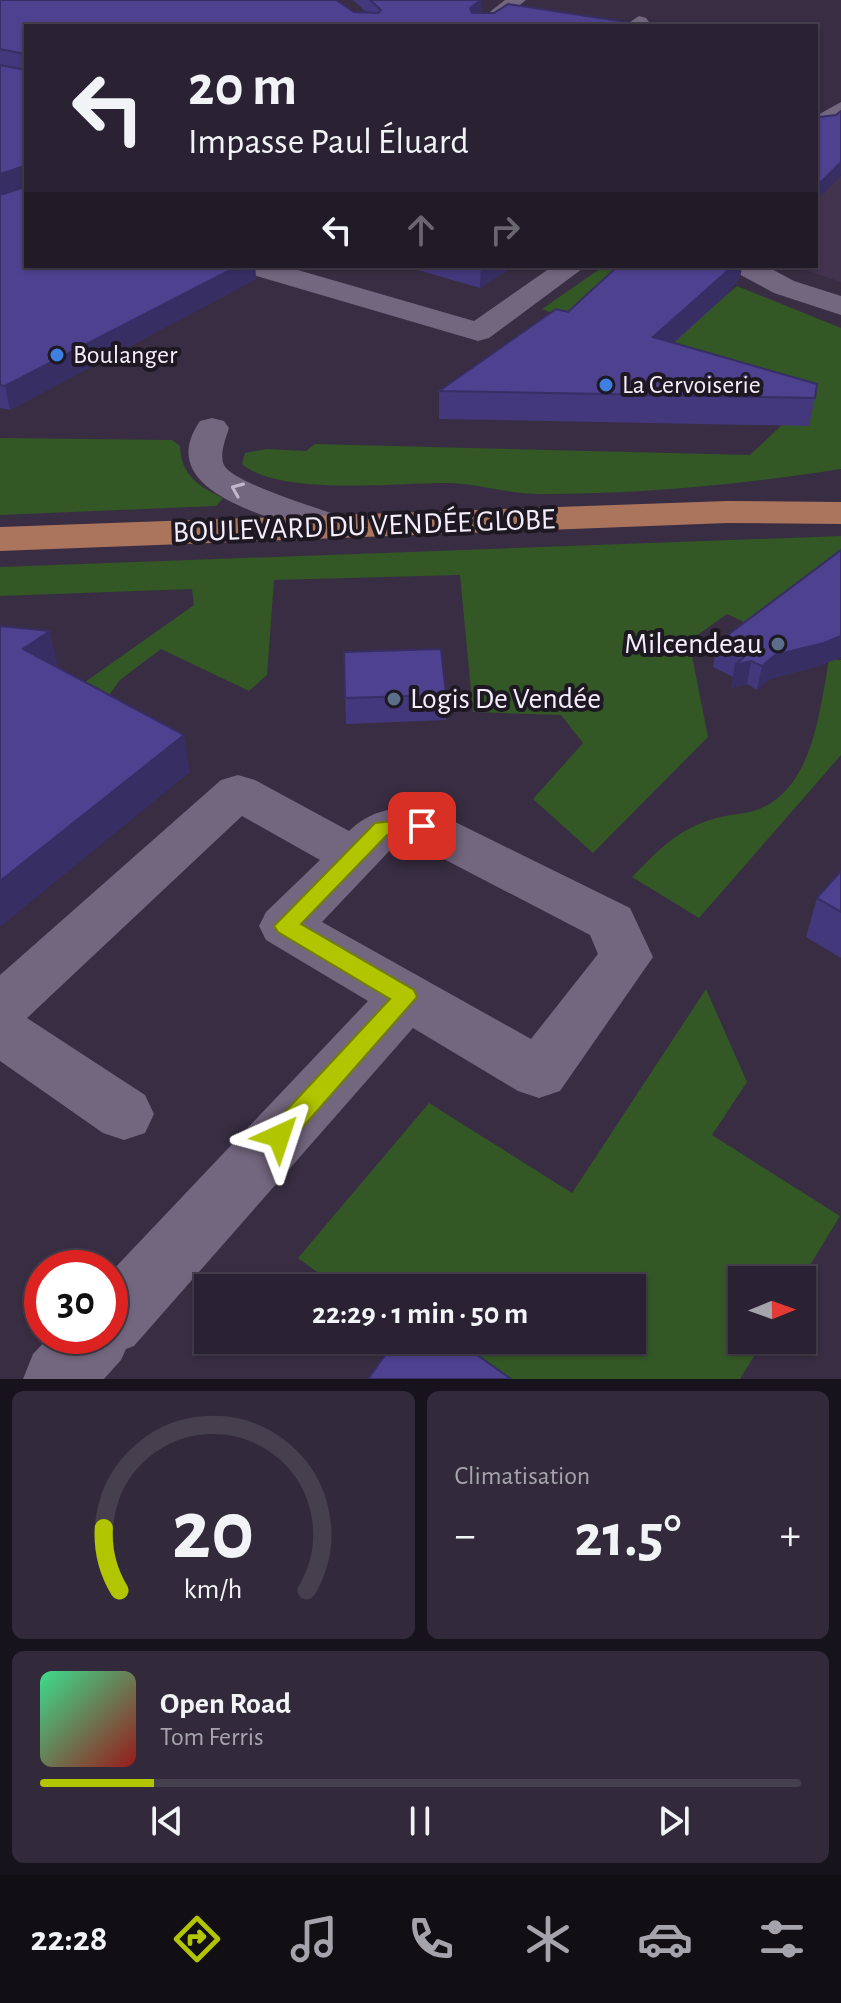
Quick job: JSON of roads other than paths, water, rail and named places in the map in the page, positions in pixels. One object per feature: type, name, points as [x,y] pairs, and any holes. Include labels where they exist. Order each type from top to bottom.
[{"type":"main road","name":"BOULEVARD DU VENDÉE GLOBE","points":[[727,512],[841,493]]},
{"type":"main road","name":"BOULEVARD DU VENDÉE GLOBE","points":[[0,539],[727,512],[841,513]]},
{"type":"street","points":[[485,24],[517,0]]},
{"type":"street","points":[[818,123],[823,124],[841,109]]},
{"type":"street","points":[[260,268],[478,332],[569,268]]},
{"type":"street","points":[[749,268],[784,287],[841,306]]},
{"type":"street","points":[[212,428],[205,450],[212,476],[234,489],[336,527]]},
{"type":"street","points":[[0,1009],[238,792],[354,856]]},
{"type":"street","points":[[422,826],[611,922],[626,957],[539,1073],[406,997],[285,926],[382,828],[422,826]]},
{"type":"street","points":[[128,1302],[406,997]]},
{"type":"street","points":[[0,1030],[124,1114]]},
{"type":"street","points":[[58,1379],[81,1354]]},
{"type":"place","name":"Boulanger","points":[[57,355]]},
{"type":"place","name":"La Cervoiserie","points":[[606,385]]},
{"type":"place","name":"Milcendeau","points":[[778,644]]},
{"type":"place","name":"Logis De Vendée","points":[[394,699]]}]
